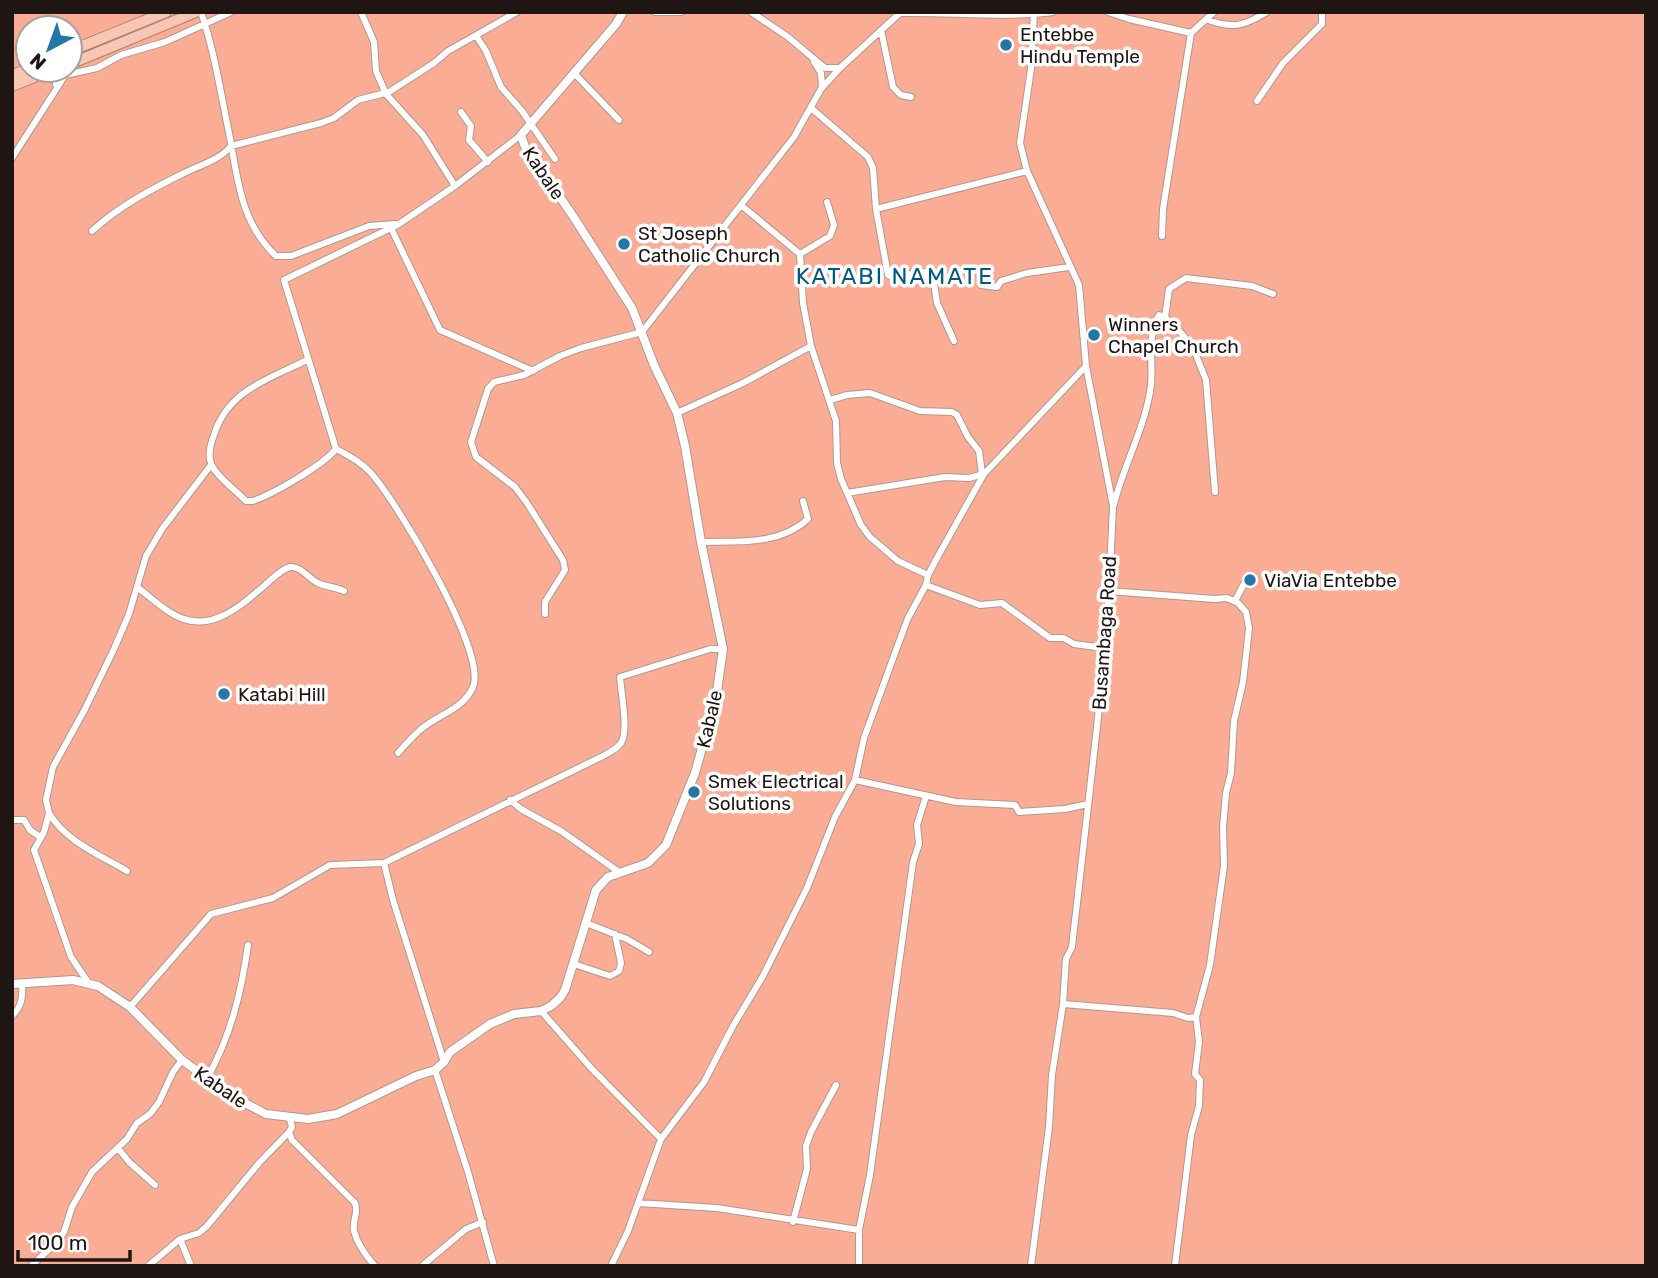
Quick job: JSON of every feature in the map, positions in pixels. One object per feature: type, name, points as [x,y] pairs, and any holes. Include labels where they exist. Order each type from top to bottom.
[{"type":"highway","points":[[84,45],[166,12]]},
{"type":"highway","points":[[84,58],[198,12]]},
{"type":"street","points":[[198,12],[212,46],[233,167],[245,212],[262,240],[276,256],[291,256],[369,226],[399,224]]},
{"type":"street","points":[[12,158],[65,75],[97,68],[121,55],[165,41],[231,12]]},
{"type":"street","points":[[361,12],[374,42],[376,71],[386,94],[423,135],[455,186]]},
{"type":"street","points":[[92,231],[124,206],[222,156],[231,146],[321,123],[334,118],[358,100],[386,94],[449,51],[517,12]]},
{"type":"street","name":"Kabale","points":[[88,982],[130,1007],[182,1060],[250,1107],[266,1114],[308,1119],[337,1114],[416,1076],[435,1070],[450,1052],[490,1024],[514,1014],[541,1011],[551,1006],[560,998],[574,964],[596,890],[608,877],[648,863],[666,845],[695,773],[716,698],[723,649],[685,446],[677,413],[654,365],[632,308],[525,147],[521,135],[575,74],[623,12]]},
{"type":"street","points":[[655,12],[681,12]]},
{"type":"street","points":[[751,12],[825,68],[840,68]]},
{"type":"street","points":[[545,614],[545,602],[565,570],[563,560],[515,487],[476,457],[471,442],[488,389],[494,382],[533,371],[581,348],[642,332],[794,137],[821,89],[840,68],[901,13],[944,12],[977,16],[1053,12]]},
{"type":"street","points":[[1108,12],[1191,33]]},
{"type":"street","points":[[1162,236],[1163,209],[1191,33],[1214,12]]},
{"type":"street","points":[[1208,20],[1238,27],[1267,12]]},
{"type":"street","points":[[1256,101],[1283,63],[1322,24],[1322,12]]},
{"type":"street","name":"Busambaga Road","points":[[1031,1266],[1049,1127],[1052,1075],[1063,1004],[1066,959],[1072,947],[1088,804],[1109,591],[1113,506],[1086,366],[1079,285],[1027,172],[1020,143],[1031,69],[1034,13]]},
{"type":"street","points":[[881,30],[893,87],[901,95],[911,97]]},
{"type":"street","points":[[477,37],[501,87],[522,111],[528,124],[555,159]]},
{"type":"street","points":[[810,58],[821,72],[821,89]]},
{"type":"street","points":[[575,74],[619,120]]},
{"type":"street","points":[[56,84],[57,88]]},
{"type":"street","points":[[811,108],[868,157],[873,168],[876,209],[888,275],[892,277],[924,272],[933,277],[937,303],[954,341]]},
{"type":"street","points":[[461,112],[471,126],[469,140],[488,162]]},
{"type":"street","points":[[398,753],[419,731],[456,707],[473,687],[476,676],[463,632],[438,579],[409,529],[370,472],[355,458],[336,449],[285,280],[399,224],[488,162],[521,135]]},
{"type":"street","points":[[876,209],[1027,172]]},
{"type":"street","points":[[800,254],[830,236],[834,225],[827,202]]},
{"type":"street","points":[[742,206],[800,254],[803,303],[811,346],[836,421],[837,463],[861,525],[898,561],[928,575]]},
{"type":"street","points":[[391,228],[440,330],[533,371]]},
{"type":"street","points":[[981,285],[997,287],[1001,281],[1027,273],[1069,267]]},
{"type":"street","points":[[1165,317],[1169,289],[1186,278],[1252,286],[1273,294]]},
{"type":"street","points":[[1113,506],[1119,484],[1130,462],[1151,387],[1155,321],[1159,315],[1165,317],[1183,335],[1194,350],[1206,380],[1215,492]]},
{"type":"street","points":[[677,413],[743,383],[811,346]]},
{"type":"street","points":[[307,360],[256,384],[230,404],[219,418],[209,449],[211,465],[246,501],[253,501],[316,467],[336,449]]},
{"type":"street","points":[[611,1266],[661,1139],[704,1082],[763,976],[807,888],[835,817],[855,780],[864,738],[908,618],[926,585],[928,575],[983,474],[1086,366]]},
{"type":"street","points":[[830,401],[847,395],[870,393],[920,411],[951,412],[957,415],[979,451],[983,474]]},
{"type":"street","points":[[127,871],[86,848],[56,825],[46,800],[53,767],[114,649],[138,588],[146,556],[162,529],[211,465]]},
{"type":"street","points":[[847,493],[946,477],[969,478],[983,474]]},
{"type":"street","points":[[701,542],[762,540],[780,536],[800,526],[807,519],[803,501]]},
{"type":"street","points":[[138,588],[176,616],[204,621],[222,618],[240,607],[280,573],[292,567],[317,583],[344,591]]},
{"type":"street","points":[[1236,601],[1245,582]]},
{"type":"street","points":[[926,585],[980,605],[1002,603],[1050,638],[1064,638],[1074,644],[1104,648]]},
{"type":"street","points":[[1109,591],[1227,598],[1236,601],[1245,612],[1249,628],[1248,649],[1234,721],[1231,773],[1226,793],[1224,866],[1210,965],[1196,1017],[1199,1042],[1195,1074],[1200,1080],[1199,1106],[1191,1135],[1175,1266]]},
{"type":"street","points":[[130,1007],[211,914],[273,898],[330,865],[384,863],[617,748],[624,740],[625,724],[620,677],[710,649],[723,649]]},
{"type":"street","points":[[855,780],[956,802],[1015,805],[1019,812],[1065,809],[1088,804]]},
{"type":"street","points":[[859,1266],[859,1230],[870,1175],[913,862],[919,844],[917,825],[926,796]]},
{"type":"street","points":[[510,800],[561,831],[619,872]]},
{"type":"street","points":[[49,813],[44,832],[34,850],[71,957],[88,982]]},
{"type":"street","points":[[12,820],[27,822],[30,830],[40,837]]},
{"type":"street","points":[[384,863],[421,994],[444,1062]]},
{"type":"street","points":[[586,923],[615,934],[649,952]]},
{"type":"street","points":[[574,964],[610,976],[619,971],[621,963],[615,934]]},
{"type":"street","points":[[208,1077],[226,1042],[232,1023],[243,981],[248,945]]},
{"type":"street","points":[[12,1016],[17,1012],[23,998],[17,984],[88,982]]},
{"type":"street","points":[[1063,1004],[1196,1017]]},
{"type":"street","points":[[541,1011],[592,1069],[661,1139]]},
{"type":"street","points":[[32,1266],[64,1232],[72,1207],[92,1172],[108,1154],[127,1139],[136,1124],[150,1114],[182,1060]]},
{"type":"street","points":[[435,1070],[494,1266]]},
{"type":"street","points":[[793,1222],[807,1169],[806,1146],[836,1085]]},
{"type":"street","points":[[148,1266],[180,1239],[199,1233],[207,1226],[259,1163],[289,1132],[292,1127],[289,1116]]},
{"type":"street","points":[[289,1132],[292,1140],[355,1203],[358,1211],[354,1232],[375,1266]]},
{"type":"street","points":[[118,1148],[129,1162],[155,1185]]},
{"type":"street","points":[[638,1203],[716,1208],[793,1222],[859,1230]]},
{"type":"street","points":[[422,1266],[466,1229],[482,1222]]},
{"type":"street","points":[[180,1239],[191,1266]]},
{"type":"shaded area","points":[[12,12],[1646,12],[1646,1266],[12,1266]]},
{"type":"place","name":"Entebbe Hindu Temple","points":[[1006,45]]},
{"type":"place","name":"St Joseph Catholic Church","points":[[624,244]]},
{"type":"place","name":"Winners Chapel Church","points":[[1094,335]]},
{"type":"place","name":"ViaVia Entebbe","points":[[1250,580]]},
{"type":"place","name":"Katabi Hill","points":[[224,694]]},
{"type":"place","name":"Smek Electrical Solutions","points":[[694,792]]},
{"type":"district","name":"KATABI NAMATE","points":[[895,276]]}]
